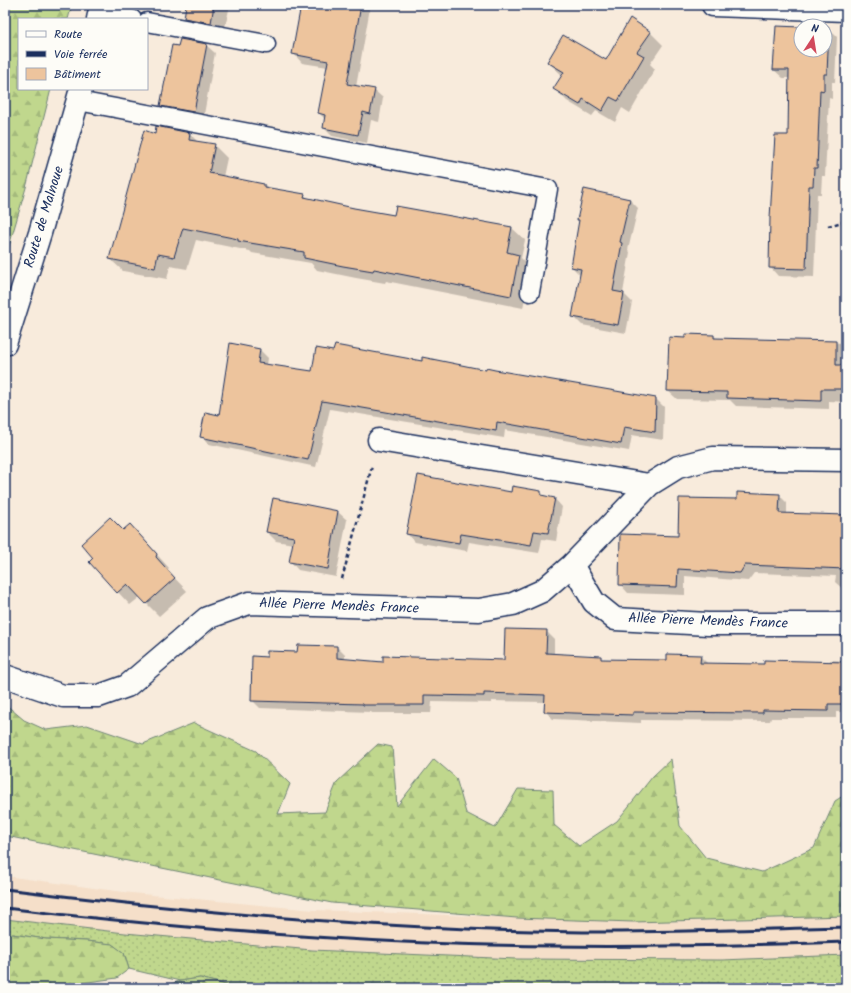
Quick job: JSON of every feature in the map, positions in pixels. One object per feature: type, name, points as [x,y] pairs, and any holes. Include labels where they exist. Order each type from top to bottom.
[{"type":"street","points":[[713,5],[846,10]]},
{"type":"street","name":"Route de Malnoue","points":[[5,344],[40,233],[80,95]]},
{"type":"street","points":[[379,440],[649,485]]},
{"type":"street","name":"Allée Pierre Mendès France","points":[[5,676],[63,696],[99,696],[127,686],[207,618],[249,603],[479,610],[513,604],[542,591],[572,565],[649,485],[678,467],[713,458],[846,460]]},
{"type":"street","name":"Allée Pierre Mendès France","points":[[572,565],[594,602],[615,619],[708,624],[846,624]]},
{"type":"lane","points":[[100,12],[127,18]]},
{"type":"lane","points":[[148,22],[266,44]]},
{"type":"lane","points":[[80,95],[548,189],[530,292]]},
{"type":"path","points":[[828,226],[846,221]]},
{"type":"path","points":[[335,605],[379,440]]},
{"type":"shaded area","points":[[5,876],[131,893],[314,910],[633,922],[846,916],[846,955],[722,960],[516,959],[312,950],[125,933],[5,919]]},
{"type":"green space","points":[[5,5],[72,5],[68,18],[18,18],[18,90],[51,90],[27,184],[5,260]]},
{"type":"green space","points":[[5,704],[24,720],[46,730],[87,725],[143,744],[194,723],[256,751],[290,784],[278,814],[325,812],[337,782],[378,744],[392,747],[397,806],[434,759],[456,778],[466,813],[495,828],[518,789],[553,790],[554,825],[579,846],[617,821],[653,776],[671,759],[680,826],[706,858],[762,872],[814,848],[835,801],[846,794],[846,916],[633,922],[517,918],[332,903],[5,837]]},
{"type":"green space","points":[[5,919],[125,933],[312,950],[516,959],[722,960],[846,955],[846,988],[408,988],[372,984],[371,988],[237,988],[200,978],[180,981],[129,969],[124,953],[111,944],[46,939],[5,933]]},
{"type":"green space","points":[[5,933],[46,939],[112,944],[124,953],[129,969],[117,978],[81,983],[66,988],[5,988]]},
{"type":"green space","points":[[200,978],[237,988],[159,988],[180,981]]},
{"type":"building","points":[[186,5],[214,5],[211,23],[184,18]]},
{"type":"building","points":[[301,5],[361,5],[347,84],[375,89],[370,114],[363,112],[358,135],[323,128],[325,115],[318,113],[328,61],[292,54]]},
{"type":"building","points":[[630,18],[651,32],[637,52],[644,56],[618,101],[610,97],[602,111],[583,99],[580,105],[553,89],[564,72],[547,62],[563,35],[606,60]]},
{"type":"building","points":[[776,26],[793,27],[793,58],[828,58],[827,74],[824,74],[824,91],[820,90],[817,168],[814,168],[813,186],[809,186],[806,269],[769,268],[770,218],[775,135],[788,135],[789,70],[773,70]]},
{"type":"building","points":[[180,39],[207,44],[194,112],[160,106],[172,45],[178,46]]},
{"type":"building","points":[[156,126],[190,133],[189,140],[215,144],[209,173],[264,184],[264,187],[305,194],[304,197],[354,208],[394,215],[396,206],[512,227],[507,252],[519,255],[511,296],[374,269],[373,271],[304,258],[304,252],[238,241],[238,239],[183,228],[174,257],[158,254],[155,268],[109,259],[144,130],[155,134]]},
{"type":"building","points":[[584,189],[630,199],[620,242],[622,243],[613,291],[624,293],[618,325],[572,317],[581,269],[571,267],[579,220],[577,220]]},
{"type":"building","points":[[685,334],[714,335],[714,338],[836,341],[836,365],[846,365],[846,389],[821,389],[821,401],[727,398],[727,392],[667,391],[669,337],[685,338]]},
{"type":"building","points":[[230,343],[260,349],[258,363],[312,371],[316,348],[333,351],[335,345],[422,361],[422,357],[486,370],[486,368],[656,398],[655,432],[624,427],[621,444],[497,422],[496,431],[322,401],[308,460],[200,437],[205,412],[219,415]]},
{"type":"building","points":[[418,475],[511,492],[512,486],[541,491],[541,495],[555,498],[548,533],[534,531],[531,545],[461,534],[459,543],[406,534]]},
{"type":"building","points":[[737,492],[780,494],[779,513],[846,515],[846,569],[745,565],[740,573],[678,569],[677,587],[619,585],[620,534],[678,536],[679,498],[737,499]]},
{"type":"building","points":[[273,498],[338,511],[328,569],[289,562],[294,537],[266,532]]},
{"type":"building","points":[[110,517],[123,530],[130,524],[157,554],[156,557],[175,578],[146,604],[127,584],[117,593],[89,562],[93,558],[81,544]]},
{"type":"building","points":[[505,629],[547,630],[546,653],[601,656],[601,659],[667,660],[667,654],[701,655],[700,663],[764,664],[764,660],[846,662],[846,704],[828,704],[828,711],[763,710],[763,713],[633,712],[633,715],[544,712],[545,695],[484,693],[484,696],[424,695],[424,705],[363,705],[251,701],[252,656],[267,657],[267,651],[297,652],[298,645],[337,646],[337,658],[383,662],[383,656],[504,660]]},
{"type":"railway","points":[[5,889],[221,913],[438,928],[511,931],[616,932],[846,927]]},
{"type":"railway","points":[[5,908],[186,927],[308,937],[429,943],[535,946],[624,946],[846,942]]}]
